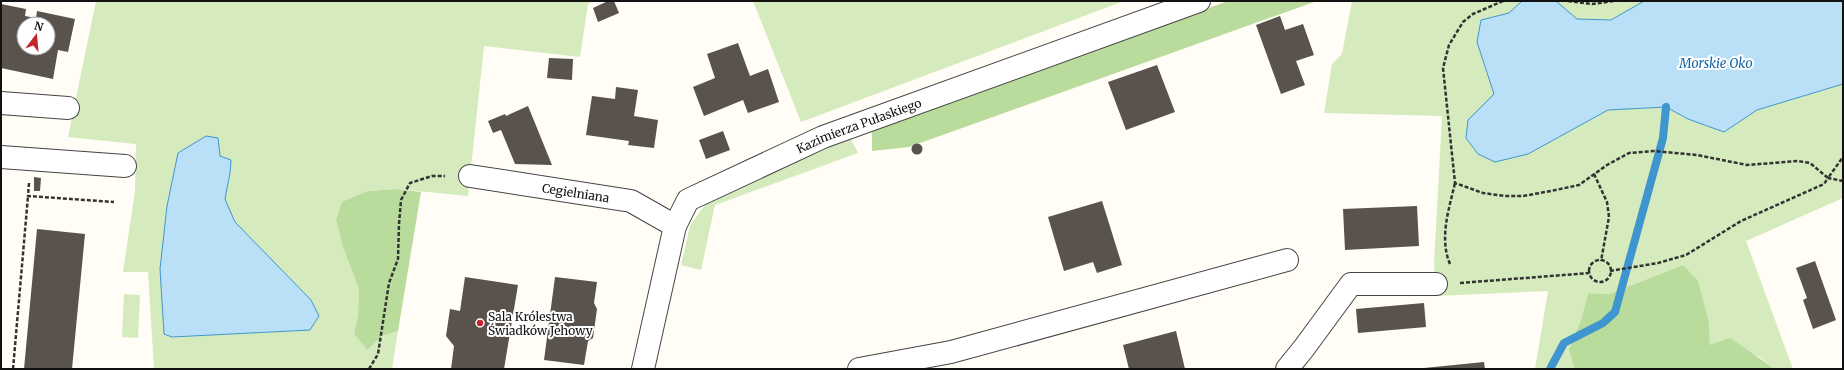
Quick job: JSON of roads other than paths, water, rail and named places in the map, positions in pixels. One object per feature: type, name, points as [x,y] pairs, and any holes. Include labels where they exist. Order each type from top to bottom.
[{"type":"street","name":"Kazimierza Pułaskiego","points":[[643,369],[675,226],[688,200],[823,137],[1199,1]]},
{"type":"street","points":[[1,103],[68,108]]},
{"type":"street","points":[[1,157],[125,166]]},
{"type":"street","name":"Cegielniana","points":[[470,176],[632,201],[675,226]]},
{"type":"street","points":[[859,369],[950,352],[1287,260]]},
{"type":"street","points":[[1287,369],[1351,284],[1446,282]]},
{"type":"water","name":"Morskie Oko","points":[[1522,1],[1556,1],[1577,19],[1611,20],[1644,1],[1843,1],[1843,84],[1757,110],[1724,132],[1688,119],[1666,107],[1608,110],[1528,154],[1495,162],[1478,154],[1466,138],[1468,120],[1494,94],[1477,42],[1481,20],[1509,13]]},
{"type":"water","points":[[206,136],[218,138],[220,156],[231,160],[225,199],[235,222],[311,300],[319,316],[310,330],[172,337],[164,334],[160,269],[167,206],[178,153]]},
{"type":"waterway","points":[[1550,369],[1564,343],[1603,323],[1615,312],[1663,138],[1666,107]]},
{"type":"place","name":"Sala Królestwa Świadków Jehowy","points":[[480,323]]}]
